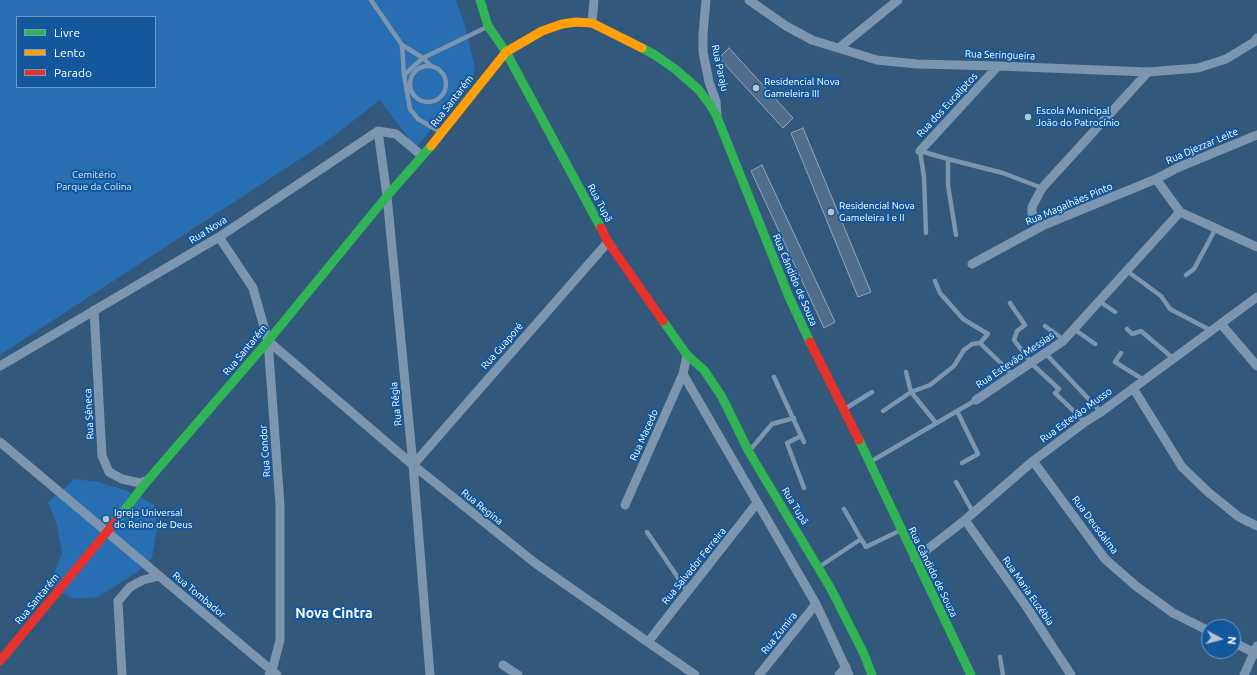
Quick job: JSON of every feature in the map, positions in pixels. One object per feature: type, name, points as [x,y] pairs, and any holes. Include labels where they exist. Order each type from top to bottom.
[{"type":"street","name":"Rua Tupã","points":[[480,0],[488,26],[506,52],[608,242],[687,355],[704,370],[718,392],[749,452],[819,567],[864,654],[872,675]]},
{"type":"street","points":[[592,23],[594,0]]},
{"type":"street","name":"Rua Paraju","points":[[706,0],[703,52],[709,82],[718,108],[717,117]]},
{"type":"street","name":"Rua Seringueira","points":[[748,0],[786,26],[812,40],[877,60],[917,64],[1148,72],[1198,68],[1212,64],[1226,59],[1254,42],[1257,38]]},
{"type":"street","points":[[840,48],[898,0]]},
{"type":"street","name":"Rua Cândido de Souza","points":[[506,52],[542,31],[562,24],[576,22],[592,23],[655,55],[675,69],[698,89],[711,106],[717,117],[789,297],[818,361],[870,462],[915,560],[971,675]]},
{"type":"street","name":"Rua Santarém","points":[[0,661],[148,480],[268,341],[387,196],[442,133],[506,52]]},
{"type":"street","name":"Rua dos Eucaliptos","points":[[920,151],[998,66]]},
{"type":"street","points":[[1044,225],[1032,214],[1032,207],[1042,188],[1148,72]]},
{"type":"street","points":[[378,131],[396,134],[421,156]]},
{"type":"street","name":"Rua Régia","points":[[378,131],[387,196],[413,465],[430,675]]},
{"type":"street","name":"Rua Nova","points":[[0,366],[219,237],[378,131]]},
{"type":"street","name":"Rua Djezzar Leite","points":[[1156,179],[1177,168],[1257,135]]},
{"type":"street","points":[[1156,179],[1180,212],[1257,247]]},
{"type":"street","name":"Rua Magalhães Pinto","points":[[972,264],[1044,225],[1156,179]]},
{"type":"street","name":"Rua Estevão Messias","points":[[976,400],[1064,340],[1180,212]]},
{"type":"street","name":"Rua Condor","points":[[219,237],[253,288],[268,341],[280,505],[280,640],[273,674]]},
{"type":"street","name":"Rua Guaporé","points":[[413,465],[608,242]]},
{"type":"street","name":"Rua Estevão Musso","points":[[915,560],[965,520],[1033,461],[1257,297]]},
{"type":"street","name":"Rua Sêneca","points":[[94,310],[102,456],[109,472],[122,479],[140,483],[148,480]]},
{"type":"street","points":[[1221,324],[1257,366]]},
{"type":"street","name":"Rua Regina","points":[[268,341],[413,465],[535,563],[695,675]]},
{"type":"street","points":[[687,355],[683,374],[816,604],[848,671],[839,675]]},
{"type":"street","name":"Rua Macedo","points":[[625,505],[683,374]]},
{"type":"street","points":[[1133,388],[1182,467],[1208,492],[1239,518],[1257,526]]},
{"type":"street","name":"Rua Tombador","points":[[0,442],[273,674]]},
{"type":"street","name":"Rua Deusdalma","points":[[1033,461],[1105,559],[1136,586],[1173,613],[1201,627]]},
{"type":"street","name":"Rua Salvador Ferreira","points":[[648,642],[757,504]]},
{"type":"street","name":"Rua Maria Euzébia","points":[[965,520],[1026,606],[1071,675]]},
{"type":"street","points":[[122,675],[118,601],[130,587],[143,580],[159,576]]},
{"type":"street","name":"Rua Zumira","points":[[759,675],[816,604]]},
{"type":"street","points":[[1241,645],[1256,651],[1244,675]]},
{"type":"street","points":[[503,665],[518,675]]},
{"type":"lane","points":[[372,0],[402,45],[423,58],[430,66]]},
{"type":"lane","points":[[404,75],[423,58],[488,26]]},
{"type":"lane","points":[[402,45],[404,75],[410,109],[418,119],[442,133]]},
{"type":"lane","points":[[404,75],[410,82],[413,94],[417,98],[429,102],[440,98],[446,87],[446,81],[441,70],[430,66],[419,68],[414,72],[410,82]]},
{"type":"lane","points":[[920,151],[1003,173],[1042,188]]},
{"type":"lane","name":"Rua dos Eucaliptos","points":[[920,151],[924,177],[926,232]]},
{"type":"lane","points":[[948,159],[948,185],[956,235]]},
{"type":"lane","points":[[1186,275],[1194,269],[1216,228]]},
{"type":"lane","points":[[1126,271],[1161,296],[1170,309],[1212,331]]},
{"type":"lane","points":[[883,411],[911,392],[930,385],[954,366],[964,350],[972,344],[980,343],[988,334],[963,319],[940,293],[935,281]]},
{"type":"lane","points":[[1099,301],[1115,312]]},
{"type":"lane","points":[[1010,303],[1025,324],[1017,331],[1014,340],[1031,362],[1059,389],[1055,393],[1085,422]]},
{"type":"lane","points":[[1045,326],[1064,340]]},
{"type":"lane","points":[[1074,329],[1095,344]]},
{"type":"lane","points":[[1127,330],[1132,334],[1142,331],[1174,359]]},
{"type":"lane","points":[[980,343],[1013,375]]},
{"type":"lane","points":[[1045,352],[1101,412]]},
{"type":"lane","points":[[1121,353],[1115,362],[1144,380]]},
{"type":"lane","points":[[906,372],[911,392],[936,423]]},
{"type":"lane","points":[[774,377],[804,442]]},
{"type":"lane","points":[[844,410],[872,392]]},
{"type":"lane","name":"Rua Estevão Messias","points":[[870,462],[976,400]]},
{"type":"lane","points":[[957,410],[978,454],[962,463]]},
{"type":"lane","points":[[749,452],[772,424],[794,418]]},
{"type":"lane","points":[[801,436],[787,444],[804,488]]},
{"type":"lane","points":[[956,482],[973,512]]},
{"type":"lane","points":[[844,510],[866,547],[901,530]]},
{"type":"lane","points":[[646,532],[687,591]]},
{"type":"lane","points":[[819,567],[861,539]]},
{"type":"lane","points":[[1000,657],[1003,675]]},
{"type":"green space","name":"Cemitério Parque da Colina","points":[[0,0],[456,0],[465,26],[475,68],[472,80],[418,145],[413,144],[380,100],[326,142],[0,355]]},
{"type":"green space","points":[[75,479],[98,482],[125,490],[154,505],[157,528],[152,558],[139,571],[98,597],[75,599],[45,585],[55,571],[62,553],[57,525],[48,502]]},
{"type":"building","name":"Residencial Nova Gameleira III","points":[[729,48],[793,118],[783,128],[719,58]]},
{"type":"building","name":"Residencial Nova Gameleira I e II","points":[[803,128],[871,292],[858,297],[791,133]]},
{"type":"building","points":[[762,165],[835,322],[824,328],[751,171]]},
{"type":"traffic: fast","points":[[480,0],[488,26],[506,52],[601,228]]},
{"type":"traffic: fast","points":[[642,48],[675,69],[698,89],[711,106],[717,117],[789,297],[810,342]]},
{"type":"traffic: fast","points":[[116,521],[148,480],[268,341],[387,196],[431,146]]},
{"type":"traffic: fast","points":[[663,321],[687,355],[704,370],[722,397],[749,452],[831,589],[864,654],[872,675]]},
{"type":"traffic: fast","points":[[859,440],[971,675]]},
{"type":"traffic: slow","points":[[431,146],[506,52],[542,31],[562,24],[576,22],[592,23],[642,48]]},
{"type":"traffic: jam","points":[[601,228],[608,242],[663,321]]},
{"type":"traffic: jam","points":[[810,342],[859,440]]},
{"type":"traffic: jam","points":[[0,661],[116,521]]},
{"type":"place","name":"Residencial Nova Gameleira III","points":[[756,88]]},
{"type":"place","name":"Escola Municipal João do Patrocínio","points":[[1028,117]]},
{"type":"place","name":"Residencial Nova Gameleira I e II","points":[[831,212]]},
{"type":"place","name":"Igreja Universal do Reino de Deus","points":[[106,519]]},
{"type":"district","name":"Nova Cintra","points":[[334,613]]}]
